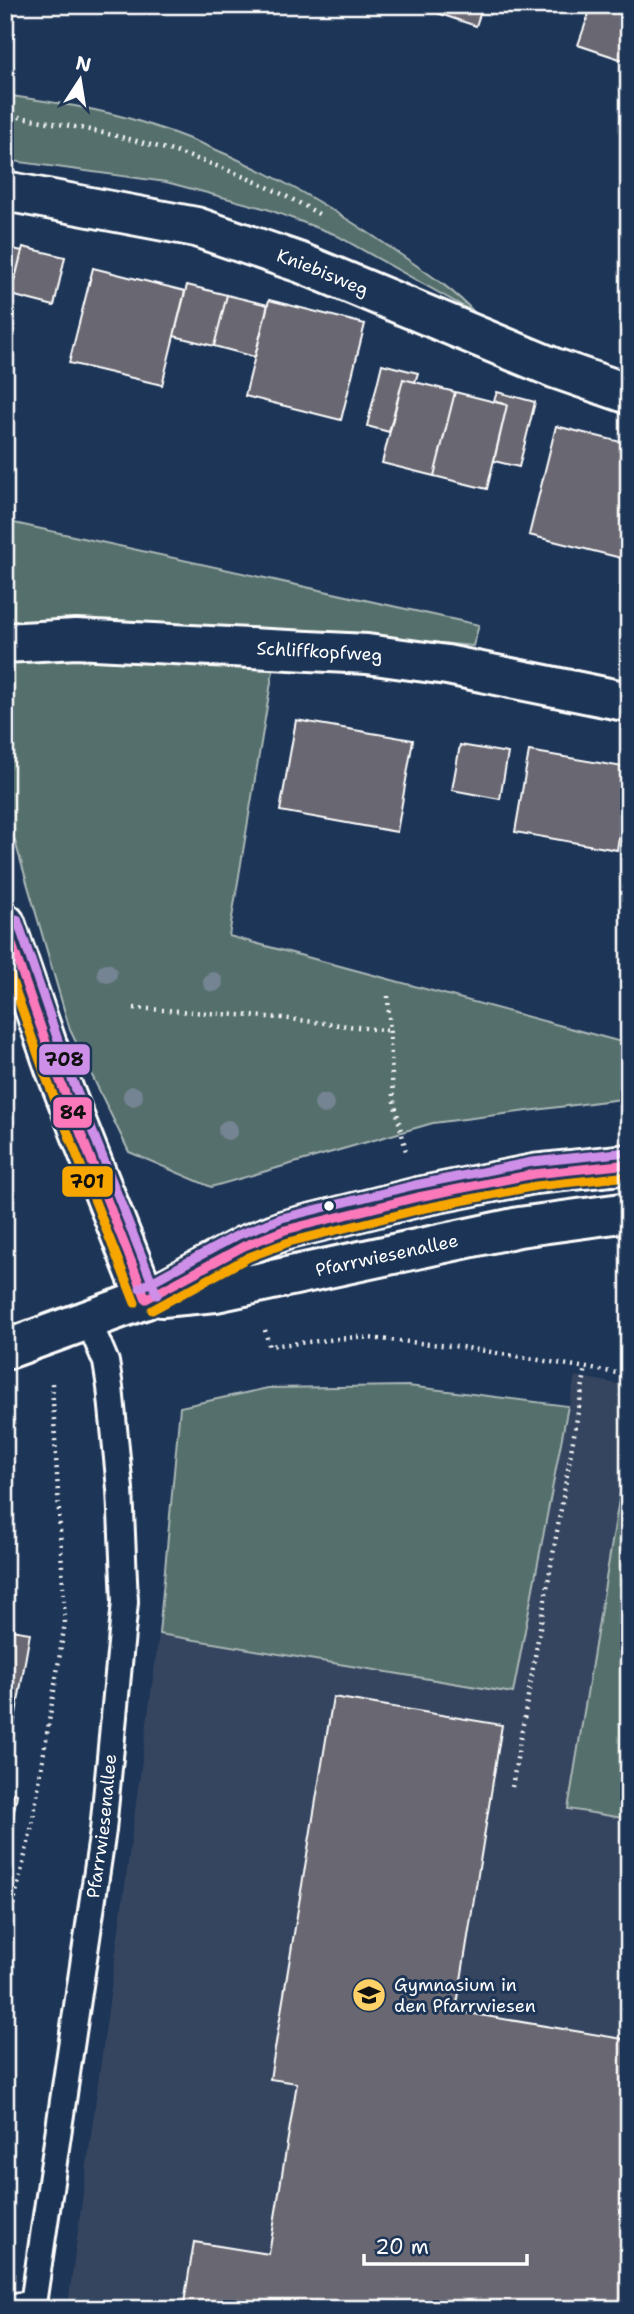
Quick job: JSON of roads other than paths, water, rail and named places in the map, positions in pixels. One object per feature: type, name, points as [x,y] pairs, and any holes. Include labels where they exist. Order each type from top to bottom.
[{"type":"street","name":"Kniebisweg","points":[[5,191],[196,226],[301,263],[554,368],[629,394]]},
{"type":"street","name":"Schliffkopfweg","points":[[5,643],[76,639],[367,654],[447,665],[629,702]]},
{"type":"street","points":[[5,923],[55,1068],[146,1299]]},
{"type":"street","name":"Pfarrwiesenallee","points":[[5,1350],[89,1322],[146,1299],[244,1246],[285,1230],[418,1197],[534,1174],[629,1164]]},
{"type":"street","name":"Pfarrwiesenallee","points":[[146,1299],[216,1292],[519,1227],[629,1212]]},
{"type":"lane","name":"Pfarrwiesenallee","points":[[5,2307],[33,2304],[103,1830],[125,1602],[120,1489],[110,1387],[106,1362],[89,1322]]},
{"type":"place","name":"Gymnasium in den Pfarrwiesen","points":[[369,1995]]}]
